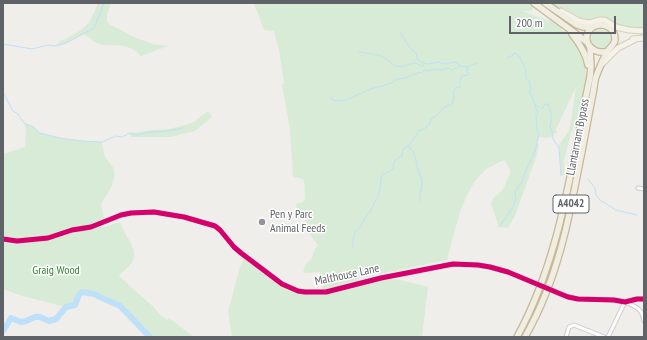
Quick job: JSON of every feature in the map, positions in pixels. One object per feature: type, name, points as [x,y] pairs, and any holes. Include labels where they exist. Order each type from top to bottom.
[{"type":"highway","name":"A4042","points":[[534,3],[587,42]]},
{"type":"highway","points":[[545,3],[577,25],[584,27],[601,25],[609,27],[615,38],[608,51],[598,52],[590,48],[587,42],[588,34],[593,27]]},
{"type":"highway","name":"A4042","points":[[566,26],[580,43],[585,53],[590,77]]},
{"type":"highway","name":"Llantarnam Bypass","points":[[517,337],[537,294],[556,241],[567,195],[590,77],[590,48]]},
{"type":"highway","name":"Llantarnam Bypass","points":[[525,337],[546,292],[559,254],[570,209],[596,76],[608,51]]},
{"type":"main road","points":[[552,8],[561,11],[579,22],[589,23],[605,20],[616,27],[644,31]]},
{"type":"main road","points":[[612,30],[630,32],[644,31]]},
{"type":"main road","points":[[612,46],[625,41],[644,38]]},
{"type":"main road","points":[[601,66],[618,48],[636,39]]},
{"type":"street","points":[[638,188],[644,189]]},
{"type":"street","name":"Malthouse Lane","points":[[3,239],[18,241],[48,238],[72,230],[95,226],[121,215],[154,212],[184,216],[215,226],[241,253],[282,284],[298,291],[326,292],[381,278],[453,264],[478,265],[508,272],[578,299],[614,300],[625,302],[644,299]]},
{"type":"street","points":[[608,337],[625,302],[640,310],[643,314],[644,321]]},
{"type":"street","points":[[566,337],[569,327],[573,325],[603,337]]},
{"type":"green space","points":[[98,3],[111,3],[107,16],[109,24],[136,38],[153,44],[168,46],[141,56],[127,47],[100,44],[84,34],[56,46],[61,41],[77,33],[88,23]]},
{"type":"green space","points":[[254,3],[529,3],[533,8],[531,11],[522,11],[549,21],[550,18],[577,45],[584,56],[586,65],[586,79],[580,111],[570,136],[564,161],[565,174],[561,176],[558,146],[569,131],[576,87],[556,129],[557,133],[553,134],[553,137],[539,137],[537,143],[539,144],[537,154],[515,216],[508,228],[499,227],[491,204],[493,198],[503,190],[510,173],[510,169],[504,160],[486,169],[475,181],[467,195],[460,212],[447,260],[359,278],[358,281],[345,283],[344,286],[323,291],[320,272],[303,273],[305,265],[312,258],[314,250],[318,245],[310,235],[304,218],[298,218],[296,204],[303,202],[305,199],[304,180],[293,177],[290,129],[282,84],[284,83],[279,50],[274,31],[264,30]]},
{"type":"green space","points":[[552,3],[644,3],[644,29],[618,26],[601,18],[584,21],[565,12]]},
{"type":"green space","points":[[597,29],[605,29],[611,35],[611,43],[605,49],[597,49],[591,43],[591,35]]},
{"type":"green space","points":[[208,111],[212,117],[195,131],[171,137],[131,137],[130,133],[169,129],[189,124]]},
{"type":"green space","points":[[24,123],[34,127],[40,133],[60,138],[102,142],[104,154],[115,174],[110,188],[101,204],[105,220],[46,236],[35,236],[24,239],[3,237],[3,154],[25,147],[26,130]]},
{"type":"green space","name":"Graig Wood","points":[[120,222],[133,247],[134,258],[131,264],[119,276],[152,305],[162,316],[168,320],[169,318],[194,337],[150,337],[120,306],[94,294],[82,293],[79,295],[75,305],[66,307],[22,296],[3,289],[3,240],[12,243],[55,238],[82,230],[108,226]]},
{"type":"green space","points":[[244,258],[283,287],[298,293],[310,295],[332,292],[377,280],[389,279],[428,287],[422,337],[232,337],[228,312],[240,267]]},
{"type":"waterway","points":[[3,44],[32,49],[48,45],[56,46],[66,43],[94,28],[104,3]]},
{"type":"waterway","points":[[400,33],[411,49],[416,53],[418,60],[421,62],[428,64],[439,62],[445,64],[455,62],[460,66]]},
{"type":"waterway","points":[[359,52],[381,56],[399,67],[414,63],[423,66],[424,64]]},
{"type":"waterway","points":[[507,58],[515,53],[520,57],[526,71],[526,78],[530,83],[531,89],[529,91],[535,104],[542,109],[545,104],[548,104],[551,116],[550,127],[553,134],[553,139],[559,148],[561,176]]},
{"type":"waterway","points":[[331,97],[332,100],[342,101],[368,90],[387,85],[397,79],[406,78],[420,72],[421,73],[425,70],[442,70],[448,68],[452,70],[460,66],[467,67],[477,63]]},
{"type":"waterway","points":[[353,247],[353,239],[356,231],[361,227],[366,216],[370,212],[378,194],[382,175],[394,168],[394,162],[402,156],[403,149],[417,136],[418,131],[428,126],[431,119],[443,108],[452,104],[454,97],[453,93],[456,88],[460,87],[460,80],[462,76],[468,75],[467,67]]},
{"type":"waterway","points":[[3,92],[13,111],[18,114],[24,123],[34,127],[40,133],[60,138],[102,142],[116,136],[122,137],[130,133],[137,135],[182,128]]},
{"type":"waterway","points":[[499,227],[512,209],[516,200],[515,192],[522,182],[535,151],[539,135],[537,131],[536,116],[538,112],[535,104]]},
{"type":"waterway","points":[[408,146],[414,155],[422,180],[420,201]]},
{"type":"waterway","points":[[588,179],[595,188],[596,195],[600,200],[616,210],[637,215]]},
{"type":"waterway","points":[[3,331],[11,318],[21,322],[35,317],[40,317],[49,321],[56,319],[66,307],[75,305],[79,295],[82,292],[94,294],[120,306],[150,337]]},
{"type":"cycle path","points":[[3,239],[17,241],[48,238],[72,230],[91,227],[121,215],[154,212],[184,217],[215,226],[241,253],[282,284],[298,291],[326,292],[381,278],[453,264],[478,265],[508,272],[568,297],[578,299],[614,300],[625,302],[644,299]]},
{"type":"place","name":"Pen y Parc Animal Feeds","points":[[262,222]]}]
